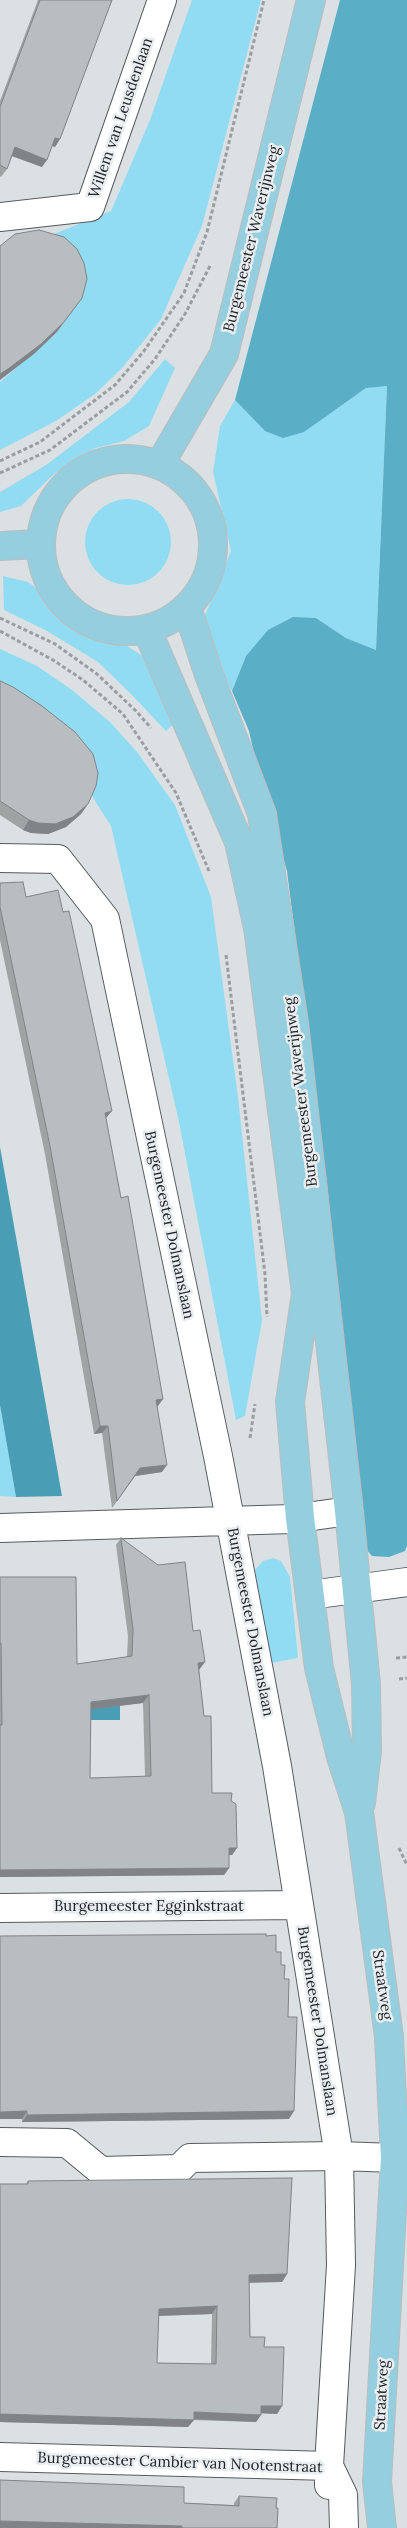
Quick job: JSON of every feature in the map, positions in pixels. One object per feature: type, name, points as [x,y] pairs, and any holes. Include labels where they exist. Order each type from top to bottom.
[{"type":"main road","name":"Burgemeester Waverijnweg","points":[[160,464],[224,354],[311,0]]},
{"type":"main road","points":[[132,458],[160,464],[185,481],[204,504],[213,533],[212,563],[203,587],[187,608],[175,618],[147,630],[120,632],[94,626],[71,612],[54,591],[43,567],[40,544],[46,514],[60,490],[80,471],[105,461],[132,458]]},
{"type":"main road","points":[[0,546],[40,544]]},
{"type":"main road","name":"Burgemeester Waverijnweg","points":[[187,608],[209,676],[262,814],[294,1023],[349,1511],[355,1589]]},
{"type":"main road","name":"Burgemeester Waverijnweg","points":[[147,630],[239,842],[258,928],[306,1293],[290,1402],[300,1518],[310,1595]]},
{"type":"main road","name":"Straatweg","points":[[355,1589],[366,1684],[367,1751],[360,1812]]},
{"type":"main road","name":"Straatweg","points":[[310,1595],[324,1689],[341,1757],[360,1812],[389,2037],[394,2158],[377,2482],[382,2528]]},
{"type":"main road","name":"Straatweg","points":[[366,2528],[377,2482]]},
{"type":"street","name":"Willem van Leusdenlaan","points":[[0,217],[90,207],[162,0]]},
{"type":"street","name":"Burgemeester Dolmanslaan","points":[[0,858],[58,859],[105,919],[218,1456],[277,1766],[339,2156],[341,2265],[330,2466]]},
{"type":"street","points":[[0,1528],[230,1522],[300,1518],[349,1511]]},
{"type":"street","points":[[310,1595],[407,1582]]},
{"type":"street","name":"Burgemeester Egginkstraat","points":[[0,1908],[298,1906]]},
{"type":"street","points":[[0,2142],[67,2143],[101,2171],[179,2169],[190,2158],[339,2156],[394,2158]]},
{"type":"street","name":"Burgemeester Cambier van Nootenstraat","points":[[0,2457],[330,2466],[328,2528]]},
{"type":"street","points":[[330,2466],[343,2495],[344,2528]]},
{"type":"path","points":[[0,461],[40,442],[115,385],[144,351],[184,293],[207,232],[264,0]]},
{"type":"path","points":[[0,473],[50,450],[127,392],[155,359],[185,314],[212,259]]},
{"type":"path","points":[[0,618],[55,644],[97,674],[153,730]]},
{"type":"path","points":[[0,631],[54,660],[83,680],[122,714],[176,793],[210,874]]},
{"type":"path","points":[[225,950],[265,1274],[268,1326]]},
{"type":"path","points":[[218,1456],[242,1451],[250,1440],[256,1402]]},
{"type":"shaded area","points":[[192,0],[261,0],[202,226],[161,319],[123,367],[95,394],[56,421],[0,450],[0,382],[57,332],[76,306],[54,234],[111,211],[150,120]]},
{"type":"shaded area","points":[[340,0],[407,0],[407,1546],[405,1551],[389,1557],[372,1556],[361,1543],[327,1183],[287,871],[260,780],[249,731],[232,691],[246,656],[268,630],[293,617],[316,618],[346,638],[376,650],[387,386],[366,388],[304,432],[283,438],[265,431],[235,400]]},
{"type":"shaded area","points":[[165,359],[175,368],[149,426],[124,441],[96,448],[76,458],[54,474],[21,506],[0,512],[0,492],[46,465],[129,402]]},
{"type":"shaded area","points":[[387,385],[376,650],[346,638],[316,618],[246,656],[232,691],[210,649],[204,618],[231,551],[213,472],[220,426],[235,400],[265,431],[338,408],[366,388]]},
{"type":"shaded area","points":[[128,499],[144,503],[158,512],[167,526],[171,542],[167,558],[158,572],[144,581],[128,585],[112,581],[98,572],[89,558],[85,542],[89,526],[98,512],[112,503]]},
{"type":"shaded area","points":[[3,576],[28,582],[47,596],[70,620],[87,630],[124,644],[144,657],[177,721],[166,731],[98,662],[47,631],[4,610]]},
{"type":"shaded area","points":[[0,649],[37,666],[72,690],[110,722],[137,752],[175,805],[211,897],[238,1097],[262,1320],[245,1416],[236,1420],[179,1122],[111,826],[90,793],[0,694]]},
{"type":"shaded area","points":[[0,1147],[62,1496],[16,1497],[0,1405]]},
{"type":"shaded area","points":[[0,1405],[16,1497],[0,1496]]},
{"type":"shaded area","points":[[273,1558],[281,1561],[290,1577],[298,1658],[271,1663],[255,1570],[263,1561]]},
{"type":"shaded area","points":[[0,1701],[120,1701],[120,1720],[0,1720]]},
{"type":"building","points":[[40,0],[112,0],[60,139],[55,138],[47,160],[15,147],[7,169],[0,165],[0,107]]},
{"type":"building","points":[[39,230],[64,237],[77,249],[84,263],[87,279],[82,298],[64,322],[41,344],[0,374],[0,246],[15,234]]},
{"type":"building","points":[[0,681],[42,706],[75,732],[93,754],[98,773],[96,786],[88,804],[73,817],[55,824],[38,823],[29,820],[0,801]]},
{"type":"building","points":[[23,882],[26,897],[58,890],[63,912],[69,911],[112,1111],[105,1113],[121,1198],[128,1196],[163,1399],[156,1400],[167,1465],[140,1468],[117,1501],[108,1426],[100,1426],[50,1146],[0,907],[0,883]]},
{"type":"building","points":[[121,1538],[158,1565],[185,1562],[193,1631],[200,1630],[205,1662],[198,1663],[204,1716],[211,1716],[212,1793],[232,1793],[231,1801],[236,1804],[237,1848],[229,1848],[229,1868],[0,1870],[0,1725],[2,1725],[0,1577],[76,1577],[77,1664],[132,1656],[133,1629]],"holes":[[[149,1695],[151,1776],[90,1778],[91,1702]]]},
{"type":"building","points":[[266,1934],[266,1936],[276,1935],[276,1952],[281,1952],[281,1965],[285,1965],[284,1979],[289,1979],[288,2017],[297,2017],[294,2111],[27,2115],[27,2111],[0,2112],[0,1936]]},
{"type":"building","points":[[292,2178],[287,2274],[249,2275],[250,2337],[265,2337],[264,2347],[284,2347],[282,2406],[261,2406],[261,2415],[194,2412],[194,2420],[0,2414],[0,2184],[28,2184],[28,2181]],"holes":[[[217,2306],[216,2364],[157,2363],[159,2309]]]},
{"type":"building","points":[[0,2480],[184,2487],[184,2503],[239,2506],[239,2496],[277,2498],[277,2528],[182,2528],[182,2526],[0,2521]]}]
